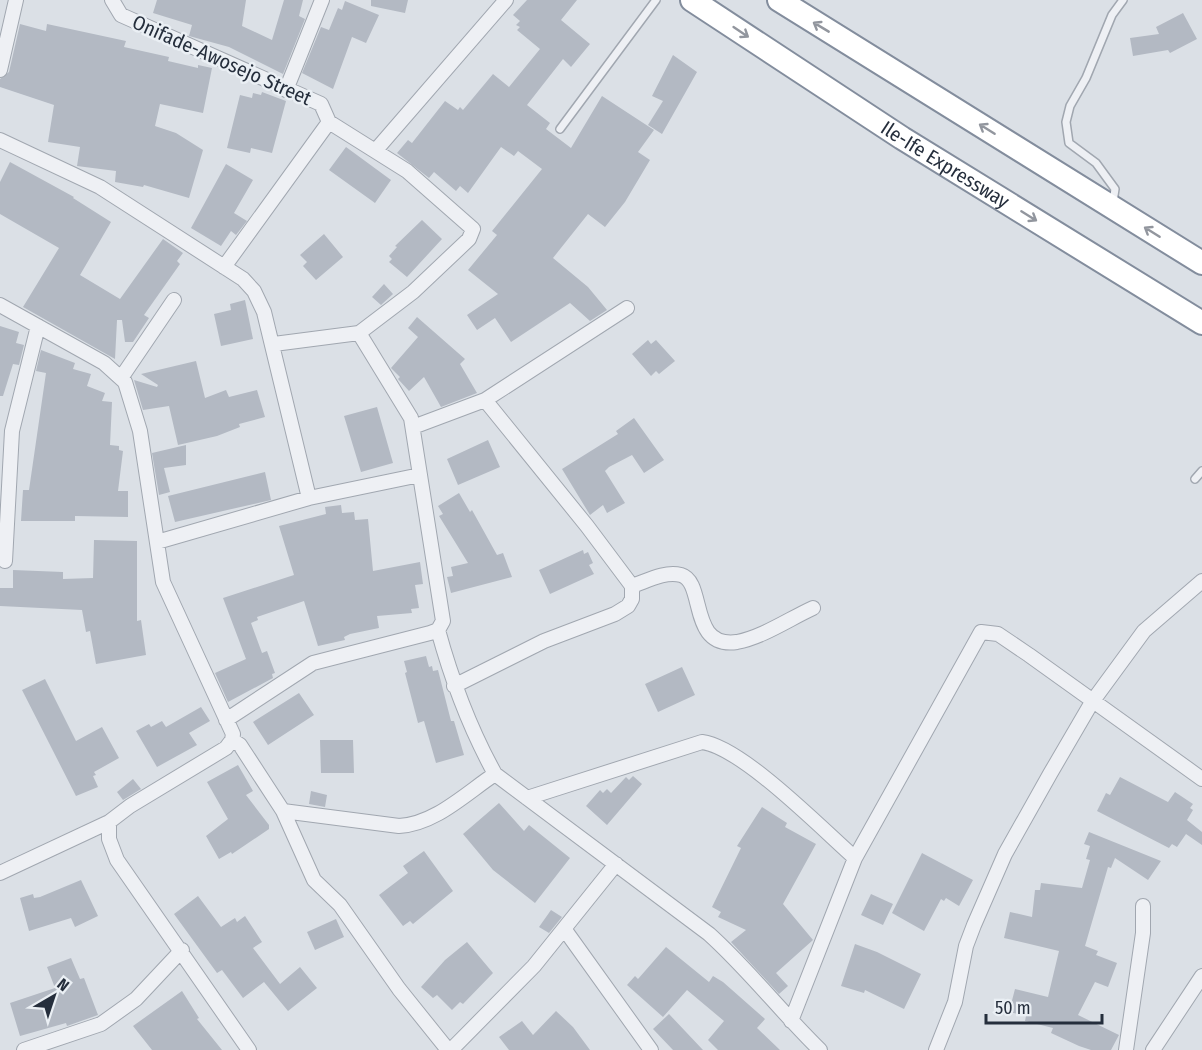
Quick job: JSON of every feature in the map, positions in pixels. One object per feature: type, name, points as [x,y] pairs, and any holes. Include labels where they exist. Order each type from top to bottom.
[{"type":"highway","name":"Ile-Ife Expressway","points":[[692,0],[902,138],[1202,323]]},
{"type":"highway","points":[[779,0],[1202,263]]},
{"type":"street","points":[[0,70],[16,0]]},
{"type":"street","name":"Onifade-Awosejo Street","points":[[112,0],[121,15],[321,104],[329,122]]},
{"type":"street","points":[[286,90],[322,0]]},
{"type":"street","points":[[376,150],[506,0]]},
{"type":"street","points":[[225,267],[329,122],[376,150],[426,186],[473,229],[469,239],[413,292],[359,333],[274,344]]},
{"type":"street","points":[[0,140],[100,187],[225,267],[254,291],[261,302],[274,344],[309,498]]},
{"type":"street","points":[[121,378],[174,300]]},
{"type":"street","points":[[0,305],[104,363],[125,382],[133,401],[140,431],[163,582],[233,734],[226,748],[130,806],[109,822],[0,873]]},
{"type":"street","points":[[413,427],[484,400],[627,308]]},
{"type":"street","points":[[5,561],[5,468],[38,326]]},
{"type":"street","points":[[359,333],[411,418],[443,621],[438,630],[454,686],[474,737],[495,774],[709,933],[741,963],[791,1022],[820,1050]]},
{"type":"street","points":[[454,686],[544,641],[615,614],[628,606],[632,599],[632,586],[587,526],[484,400]]},
{"type":"street","points":[[157,542],[309,498],[420,475]]},
{"type":"street","points":[[632,586],[667,574],[683,576],[690,582],[704,627],[720,641],[736,642],[756,636],[813,608]]},
{"type":"street","points":[[936,1050],[955,1002],[966,946],[1005,854],[1092,702],[1144,631],[1202,581]]},
{"type":"street","points":[[225,720],[313,663],[438,630]]},
{"type":"street","points":[[791,1022],[855,858],[981,632],[998,634],[1202,779]]},
{"type":"street","points":[[232,740],[240,745],[283,811],[314,880],[340,905],[399,989],[449,1050],[534,966],[616,864]]},
{"type":"street","points":[[527,798],[702,742],[716,744],[762,776],[855,858]]},
{"type":"street","points":[[283,811],[399,826],[414,825],[428,819],[495,774]]},
{"type":"street","points":[[109,822],[108,838],[117,860],[151,912],[182,950],[249,1050]]},
{"type":"street","points":[[1126,1050],[1143,933],[1143,906]]},
{"type":"street","points":[[565,930],[651,1050]]},
{"type":"street","points":[[24,1050],[101,1024],[136,999],[182,950]]},
{"type":"street","points":[[1153,1050],[1202,976]]},
{"type":"lane","points":[[560,129],[656,0]]},
{"type":"lane","points":[[1112,207],[1115,189],[1096,163],[1069,143],[1066,122],[1070,106],[1086,78],[1112,15],[1123,0]]},
{"type":"lane","points":[[1195,479],[1202,471]]},
{"type":"building","points":[[157,0],[246,0],[242,26],[272,40],[284,0],[303,0],[299,16],[305,19],[283,74],[229,47],[189,36],[192,25],[153,13]]},
{"type":"building","points":[[371,0],[408,0],[405,13],[371,6]]},
{"type":"building","points":[[527,0],[577,0],[561,20],[590,44],[571,67],[563,59],[527,105],[550,123],[546,129],[571,148],[602,96],[654,130],[638,152],[650,160],[625,202],[605,227],[588,214],[553,258],[588,287],[607,310],[590,321],[570,303],[511,342],[495,318],[477,330],[467,315],[498,294],[468,270],[497,235],[492,231],[542,169],[518,151],[514,156],[501,147],[468,193],[460,186],[456,191],[434,172],[429,178],[397,153],[408,140],[412,143],[445,101],[458,110],[460,107],[463,110],[493,74],[509,87],[540,49],[517,30],[520,27],[516,25],[520,21],[513,15]]},
{"type":"building","points":[[345,1],[379,15],[366,43],[352,37],[333,89],[302,73],[321,27],[329,30],[338,8],[342,10]]},
{"type":"building","points":[[1183,13],[1197,39],[1170,53],[1168,50],[1133,56],[1130,38],[1159,34],[1156,27]]},
{"type":"building","points":[[20,24],[46,31],[47,24],[126,41],[124,47],[169,57],[168,61],[198,68],[198,65],[212,68],[203,113],[160,104],[155,126],[176,133],[203,150],[189,198],[144,185],[143,187],[115,182],[116,171],[77,166],[80,147],[48,142],[54,105],[0,87],[0,79],[9,72]]},
{"type":"building","points":[[673,55],[697,72],[662,134],[648,125],[663,101],[652,96]]},
{"type":"building","points":[[262,92],[286,101],[272,153],[251,148],[250,153],[227,148],[240,95],[252,98],[253,93],[261,95]]},
{"type":"building","points":[[346,147],[391,180],[375,203],[329,170]]},
{"type":"building","points":[[10,162],[74,197],[111,222],[80,275],[120,299],[163,239],[183,253],[177,261],[180,264],[144,315],[149,318],[133,342],[125,342],[122,320],[117,320],[115,359],[23,307],[59,248],[0,214],[0,182]]},
{"type":"building","points":[[226,164],[253,180],[234,213],[247,221],[236,235],[231,231],[221,246],[191,228]]},
{"type":"building","points":[[422,220],[442,239],[407,277],[389,262],[392,259],[389,256],[397,247],[395,246]]},
{"type":"building","points":[[324,234],[343,257],[316,280],[303,266],[307,262],[300,255]]},
{"type":"building","points":[[384,284],[393,294],[381,305],[372,297]]},
{"type":"building","points":[[245,300],[253,339],[221,346],[214,314],[231,310],[230,304]]},
{"type":"building","points":[[417,317],[465,359],[460,364],[477,393],[441,407],[424,377],[409,391],[398,379],[400,377],[391,368],[418,337],[408,328]]},
{"type":"building","points":[[0,326],[19,332],[16,343],[24,345],[19,365],[13,364],[3,396],[0,396]]},
{"type":"building","points":[[648,340],[651,344],[656,340],[675,361],[659,374],[656,371],[651,376],[632,354]]},
{"type":"building","points":[[41,350],[75,363],[73,369],[91,374],[87,386],[105,393],[102,401],[112,402],[110,445],[119,446],[119,450],[123,451],[118,491],[128,491],[128,517],[75,516],[75,521],[21,521],[23,490],[29,490],[46,373],[36,371]]},
{"type":"building","points":[[196,361],[205,398],[226,390],[229,397],[257,390],[265,417],[239,424],[240,427],[217,436],[178,445],[169,406],[143,410],[134,380],[157,387],[158,385],[141,374]]},
{"type":"building","points":[[377,407],[393,463],[361,472],[344,416]]},
{"type":"building","points":[[634,418],[664,460],[644,473],[632,455],[609,467],[605,471],[625,503],[607,513],[603,505],[590,515],[562,469],[618,434],[616,431]]},
{"type":"building","points":[[488,440],[500,467],[458,485],[447,459]]},
{"type":"building","points":[[186,445],[186,465],[164,468],[170,492],[159,495],[152,453]]},
{"type":"building","points":[[265,472],[271,500],[175,522],[168,496]]},
{"type":"building","points":[[459,493],[470,512],[472,510],[497,555],[503,553],[512,577],[451,593],[447,577],[453,576],[451,567],[468,563],[439,516],[443,514],[438,506]]},
{"type":"building","points":[[341,505],[342,513],[354,512],[355,520],[368,519],[373,571],[420,562],[423,584],[415,585],[419,608],[411,609],[412,613],[377,616],[379,628],[350,634],[344,637],[345,640],[318,646],[304,601],[257,617],[258,620],[251,623],[262,653],[267,651],[275,673],[272,674],[273,678],[228,702],[215,673],[246,659],[223,598],[294,575],[279,526],[326,514],[325,507]]},
{"type":"building","points":[[94,540],[137,541],[137,621],[141,620],[146,655],[96,664],[90,631],[86,632],[82,610],[0,606],[0,588],[13,588],[13,570],[63,572],[63,579],[93,578]]},
{"type":"building","points":[[583,550],[584,554],[588,552],[593,563],[589,565],[594,574],[550,594],[539,570]]},
{"type":"building","points":[[426,656],[429,667],[432,666],[433,671],[438,670],[451,721],[454,721],[464,755],[436,763],[424,721],[418,723],[405,673],[407,672],[404,661]]},
{"type":"building","points":[[682,667],[695,695],[658,712],[645,684]]},
{"type":"building","points":[[45,679],[76,741],[102,727],[119,758],[94,772],[96,775],[93,776],[98,787],[76,796],[22,690]]},
{"type":"building","points":[[299,693],[314,715],[268,745],[253,722]]},
{"type":"building","points":[[201,707],[210,721],[189,733],[197,745],[157,767],[136,731],[149,724],[151,727],[162,721],[166,727]]},
{"type":"building","points":[[320,740],[353,740],[354,773],[321,773]]},
{"type":"building","points":[[238,765],[253,791],[246,795],[269,825],[269,829],[232,854],[231,852],[219,859],[206,836],[228,819],[207,782]]},
{"type":"building","points":[[633,776],[642,784],[607,825],[586,806],[600,790],[603,793],[607,789],[611,793],[626,777],[629,780]]},
{"type":"building","points":[[1120,777],[1168,802],[1175,792],[1193,804],[1190,808],[1193,810],[1187,820],[1202,832],[1202,845],[1186,834],[1177,847],[1172,844],[1169,848],[1097,811],[1106,793],[1110,795]]},
{"type":"building","points":[[133,779],[141,789],[123,800],[117,792]]},
{"type":"building","points":[[311,791],[327,795],[325,807],[309,804]]},
{"type":"building","points":[[499,803],[524,831],[529,825],[570,858],[535,903],[493,870],[463,834]]},
{"type":"building","points":[[762,807],[787,823],[785,827],[816,844],[783,904],[813,940],[776,973],[788,986],[779,994],[731,942],[746,930],[718,917],[721,912],[712,907],[741,848],[737,846]]},
{"type":"building","points":[[1089,832],[1161,861],[1148,880],[1115,858],[1111,868],[1108,867],[1085,946],[1098,951],[1096,955],[1117,963],[1108,987],[1095,982],[1078,1015],[1119,1035],[1111,1050],[1091,1050],[1079,1046],[1051,1033],[1053,1028],[1025,1021],[1026,1016],[1009,1012],[1015,989],[1048,997],[1059,951],[1004,938],[1010,912],[1032,917],[1035,890],[1040,890],[1041,883],[1082,888],[1090,860],[1086,859],[1090,846],[1084,844]]},
{"type":"building","points":[[424,851],[453,891],[413,924],[410,921],[403,926],[379,895],[408,873],[403,866]]},
{"type":"building","points":[[922,853],[973,880],[959,906],[946,898],[944,901],[941,899],[924,931],[892,913]]},
{"type":"building","points":[[81,880],[98,916],[75,927],[71,918],[29,931],[20,898],[33,894],[34,898],[40,897]]},
{"type":"building","points":[[871,894],[893,904],[883,925],[861,915]]},
{"type":"building","points":[[198,896],[221,927],[235,918],[237,922],[245,916],[262,942],[253,948],[280,984],[300,967],[317,988],[288,1011],[264,982],[243,998],[222,970],[217,973],[174,914]]},
{"type":"building","points":[[551,910],[562,917],[549,933],[539,927]]},
{"type":"building","points":[[336,919],[344,937],[315,950],[307,932]]},
{"type":"building","points":[[467,942],[493,973],[463,1004],[460,1002],[452,1010],[437,995],[433,998],[421,987],[445,960]]},
{"type":"building","points":[[855,944],[877,952],[921,974],[904,1009],[865,990],[864,993],[841,986]]},
{"type":"building","points":[[666,947],[709,982],[713,976],[723,982],[765,1019],[757,1028],[780,1050],[718,1050],[708,1040],[724,1021],[687,990],[663,1017],[627,985],[635,976],[638,979]]},
{"type":"building","points":[[71,958],[80,979],[84,978],[98,1015],[67,1026],[66,1023],[20,1036],[10,1003],[55,988],[47,967]]},
{"type":"building","points":[[182,991],[199,1018],[197,1019],[222,1050],[152,1050],[133,1026]]},
{"type":"building","points":[[556,1011],[573,1027],[590,1050],[509,1050],[499,1037],[522,1021],[533,1035]]},
{"type":"building","points":[[669,1014],[703,1050],[673,1050],[653,1029]]}]
